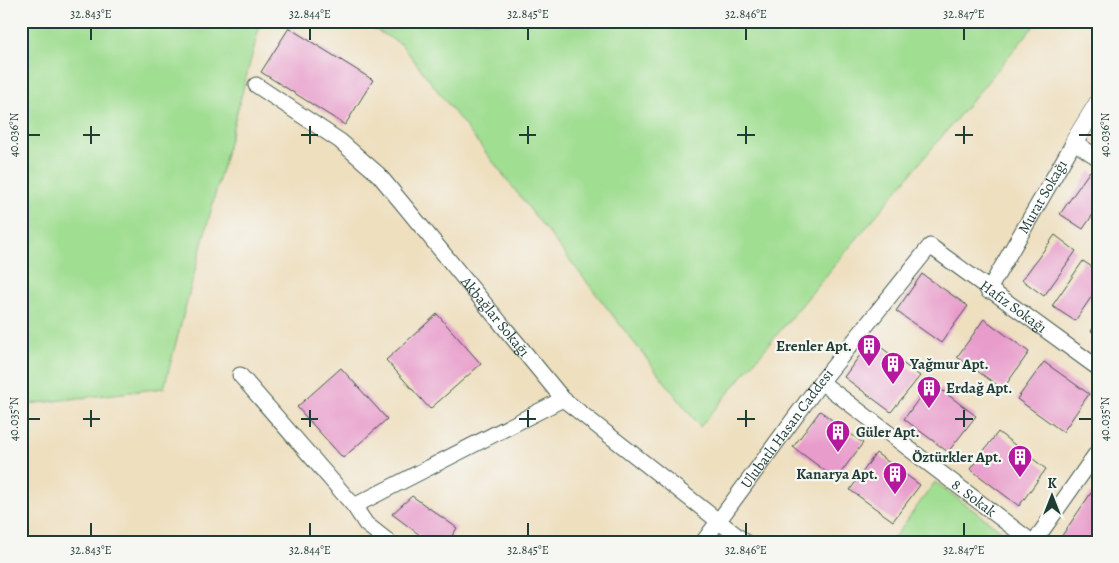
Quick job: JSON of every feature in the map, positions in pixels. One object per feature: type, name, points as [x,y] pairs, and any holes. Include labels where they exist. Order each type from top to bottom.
[{"type":"street","name":"Akbağlar Sokağı","points":[[256,85],[340,141],[379,175],[563,399],[744,542]]},
{"type":"street","name":"Murat Sokağı","points":[[988,291],[1098,103]]},
{"type":"street","points":[[1074,142],[1098,158]]},
{"type":"street","name":"Hafız Sokağı","points":[[930,246],[988,291],[1098,368]]},
{"type":"street","name":"Ulubatlı Hasan Caddesi","points":[[703,542],[820,382],[930,246]]},
{"type":"street","points":[[240,375],[354,506],[366,524],[389,542]]},
{"type":"street","name":"8. Sokak","points":[[820,382],[1033,542]]},
{"type":"street","points":[[354,506],[563,399]]},
{"type":"street","points":[[1033,542],[1098,451]]},
{"type":"green space","points":[[21,21],[261,21],[164,388],[21,405]]},
{"type":"green space","points":[[360,21],[1038,21],[700,427],[401,44]]},
{"type":"green space","points":[[935,482],[1003,532],[995,542],[891,542]]},
{"type":"building","points":[[289,28],[373,80],[345,125],[261,72]]},
{"type":"building","points":[[1090,171],[1098,176],[1098,207],[1083,229],[1060,214]]},
{"type":"building","points":[[1055,235],[1076,251],[1044,296],[1022,280]]},
{"type":"building","points":[[1083,261],[1098,271],[1098,287],[1075,321],[1052,306]]},
{"type":"building","points":[[922,274],[968,306],[941,343],[896,311]]},
{"type":"building","points":[[437,314],[481,364],[430,409],[386,360]]},
{"type":"building","points":[[984,319],[1029,352],[1003,389],[957,357]]},
{"type":"building","points":[[1098,322],[1098,336],[1091,331]]},
{"type":"building","points":[[871,340],[920,376],[891,412],[844,377]]},
{"type":"building","points":[[1044,362],[1089,394],[1063,432],[1017,399]]},
{"type":"building","points":[[341,368],[387,419],[343,458],[297,407]]},
{"type":"building","points":[[931,382],[976,416],[948,452],[904,419]]},
{"type":"building","points":[[820,411],[863,443],[836,479],[793,447]]},
{"type":"building","points":[[998,432],[1046,469],[1019,506],[970,469]]},
{"type":"building","points":[[876,453],[920,485],[893,521],[850,490]]},
{"type":"building","points":[[1091,493],[1098,498],[1098,542],[1068,542],[1061,537]]},
{"type":"building","points":[[412,496],[457,528],[448,542],[429,542],[392,514]]},
{"type":"place","name":"Erenler Apt.","points":[[869,367]]},
{"type":"place","name":"Yağmur Apt.","points":[[893,385]]},
{"type":"place","name":"Erdağ Apt.","points":[[929,409]]},
{"type":"place","name":"Güler Apt.","points":[[838,453]]},
{"type":"place","name":"Öztürkler Apt.","points":[[1020,478]]},
{"type":"place","name":"Kanarya Apt.","points":[[895,495]]}]
